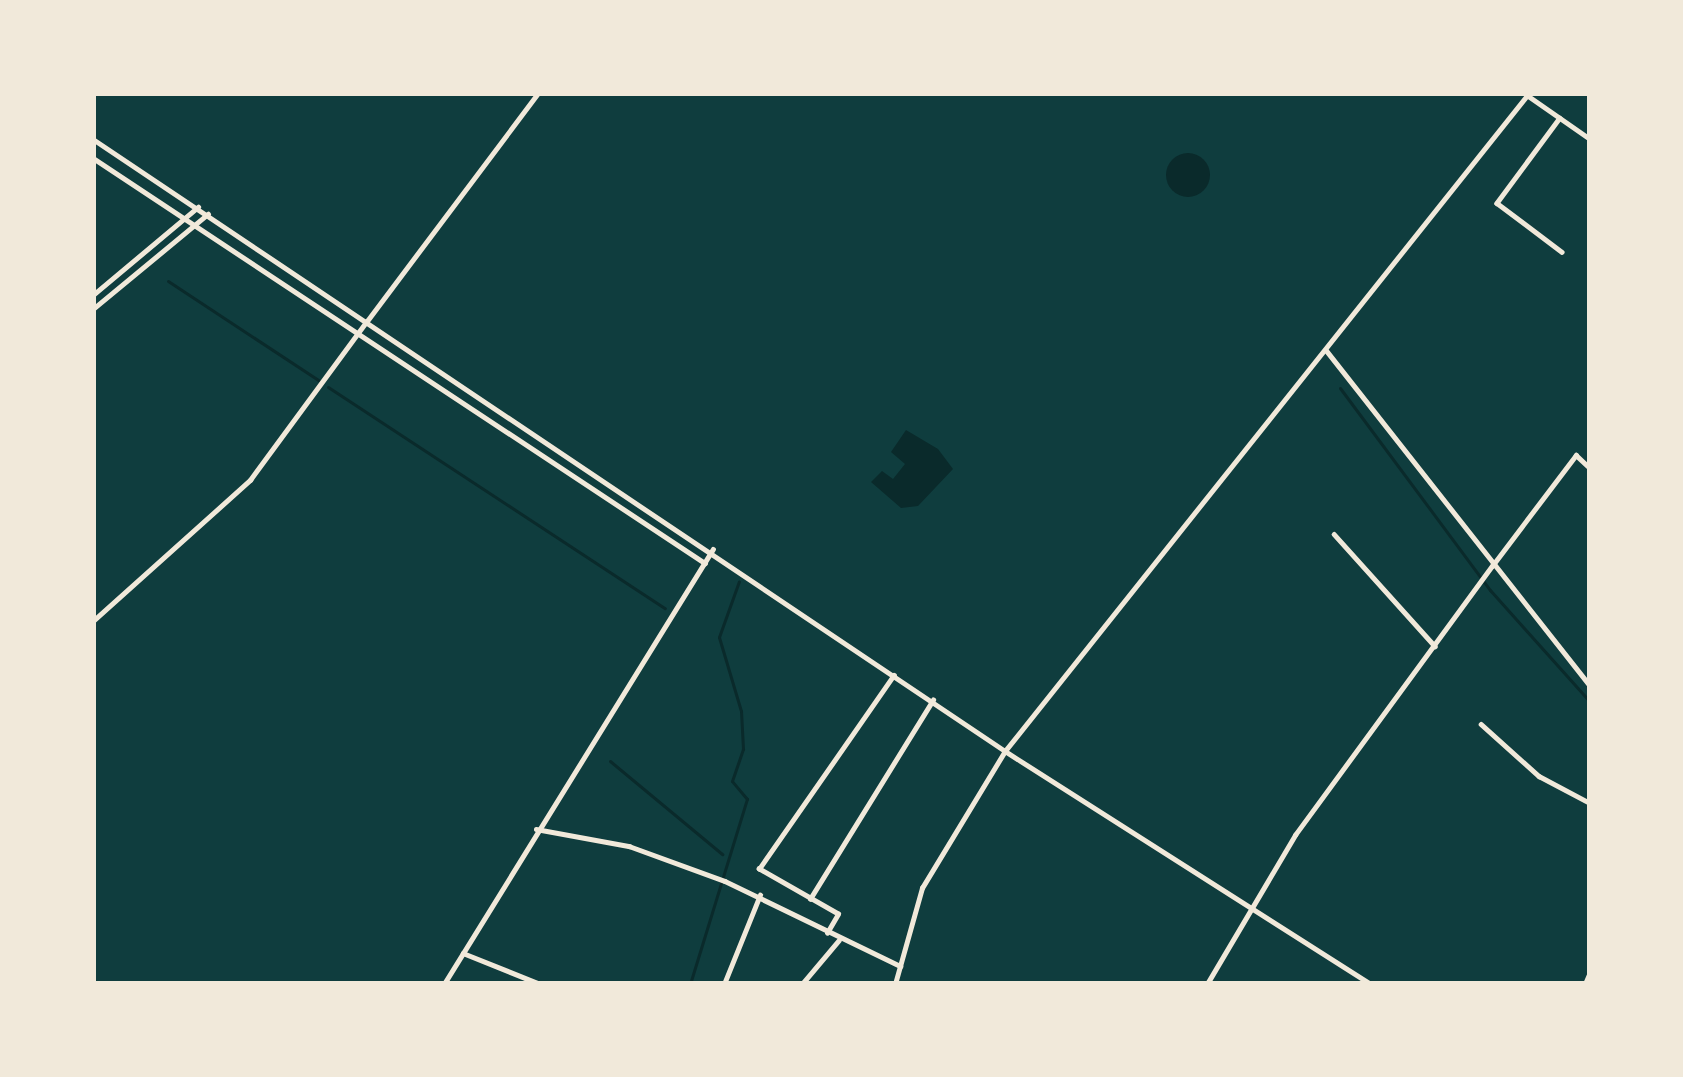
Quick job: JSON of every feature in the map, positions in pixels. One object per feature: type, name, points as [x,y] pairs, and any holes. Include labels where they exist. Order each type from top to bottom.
[{"type":"street","points":[[93,621],[250,480],[538,93]]},
{"type":"street","points":[[895,984],[922,888],[1005,751],[1528,94],[1590,139]]},
{"type":"street","points":[[1560,118],[1497,203],[1562,252]]},
{"type":"street","points":[[93,140],[713,549],[1005,751],[1371,984]]},
{"type":"street","points":[[93,158],[705,562]]},
{"type":"street","points":[[93,295],[198,207]]},
{"type":"street","points":[[93,309],[208,214]]},
{"type":"street","points":[[1326,350],[1490,568],[1590,685]]},
{"type":"street","points":[[1207,984],[1251,908],[1490,568],[1576,455],[1590,468]]},
{"type":"street","points":[[1334,534],[1435,646]]},
{"type":"street","points":[[444,984],[713,549]]},
{"type":"street","points":[[826,934],[838,914],[759,869],[894,675]]},
{"type":"street","points":[[810,899],[932,700]]},
{"type":"street","points":[[1480,724],[1539,776],[1590,803]]},
{"type":"street","points":[[536,829],[629,846],[725,880],[760,894],[826,934],[900,966]]},
{"type":"street","points":[[724,984],[760,894]]},
{"type":"street","points":[[802,984],[839,940]]},
{"type":"street","points":[[463,953],[540,984]]},
{"type":"street","points":[[1586,984],[1590,972]]},
{"type":"water","points":[[1188,153],[1204,159],[1210,175],[1204,191],[1188,197],[1172,191],[1166,175],[1172,159]]},
{"type":"water","points":[[906,430],[938,449],[953,469],[918,506],[901,508],[871,482],[882,471],[893,479],[905,464],[891,452]]},
{"type":"waterway","points":[[168,281],[318,380]]},
{"type":"waterway","points":[[328,387],[665,608]]},
{"type":"waterway","points":[[1340,388],[1490,590],[1590,702]]},
{"type":"waterway","points":[[690,984],[747,799],[732,781],[743,749],[741,711],[719,637],[739,581]]},
{"type":"waterway","points":[[610,761],[722,854]]}]
